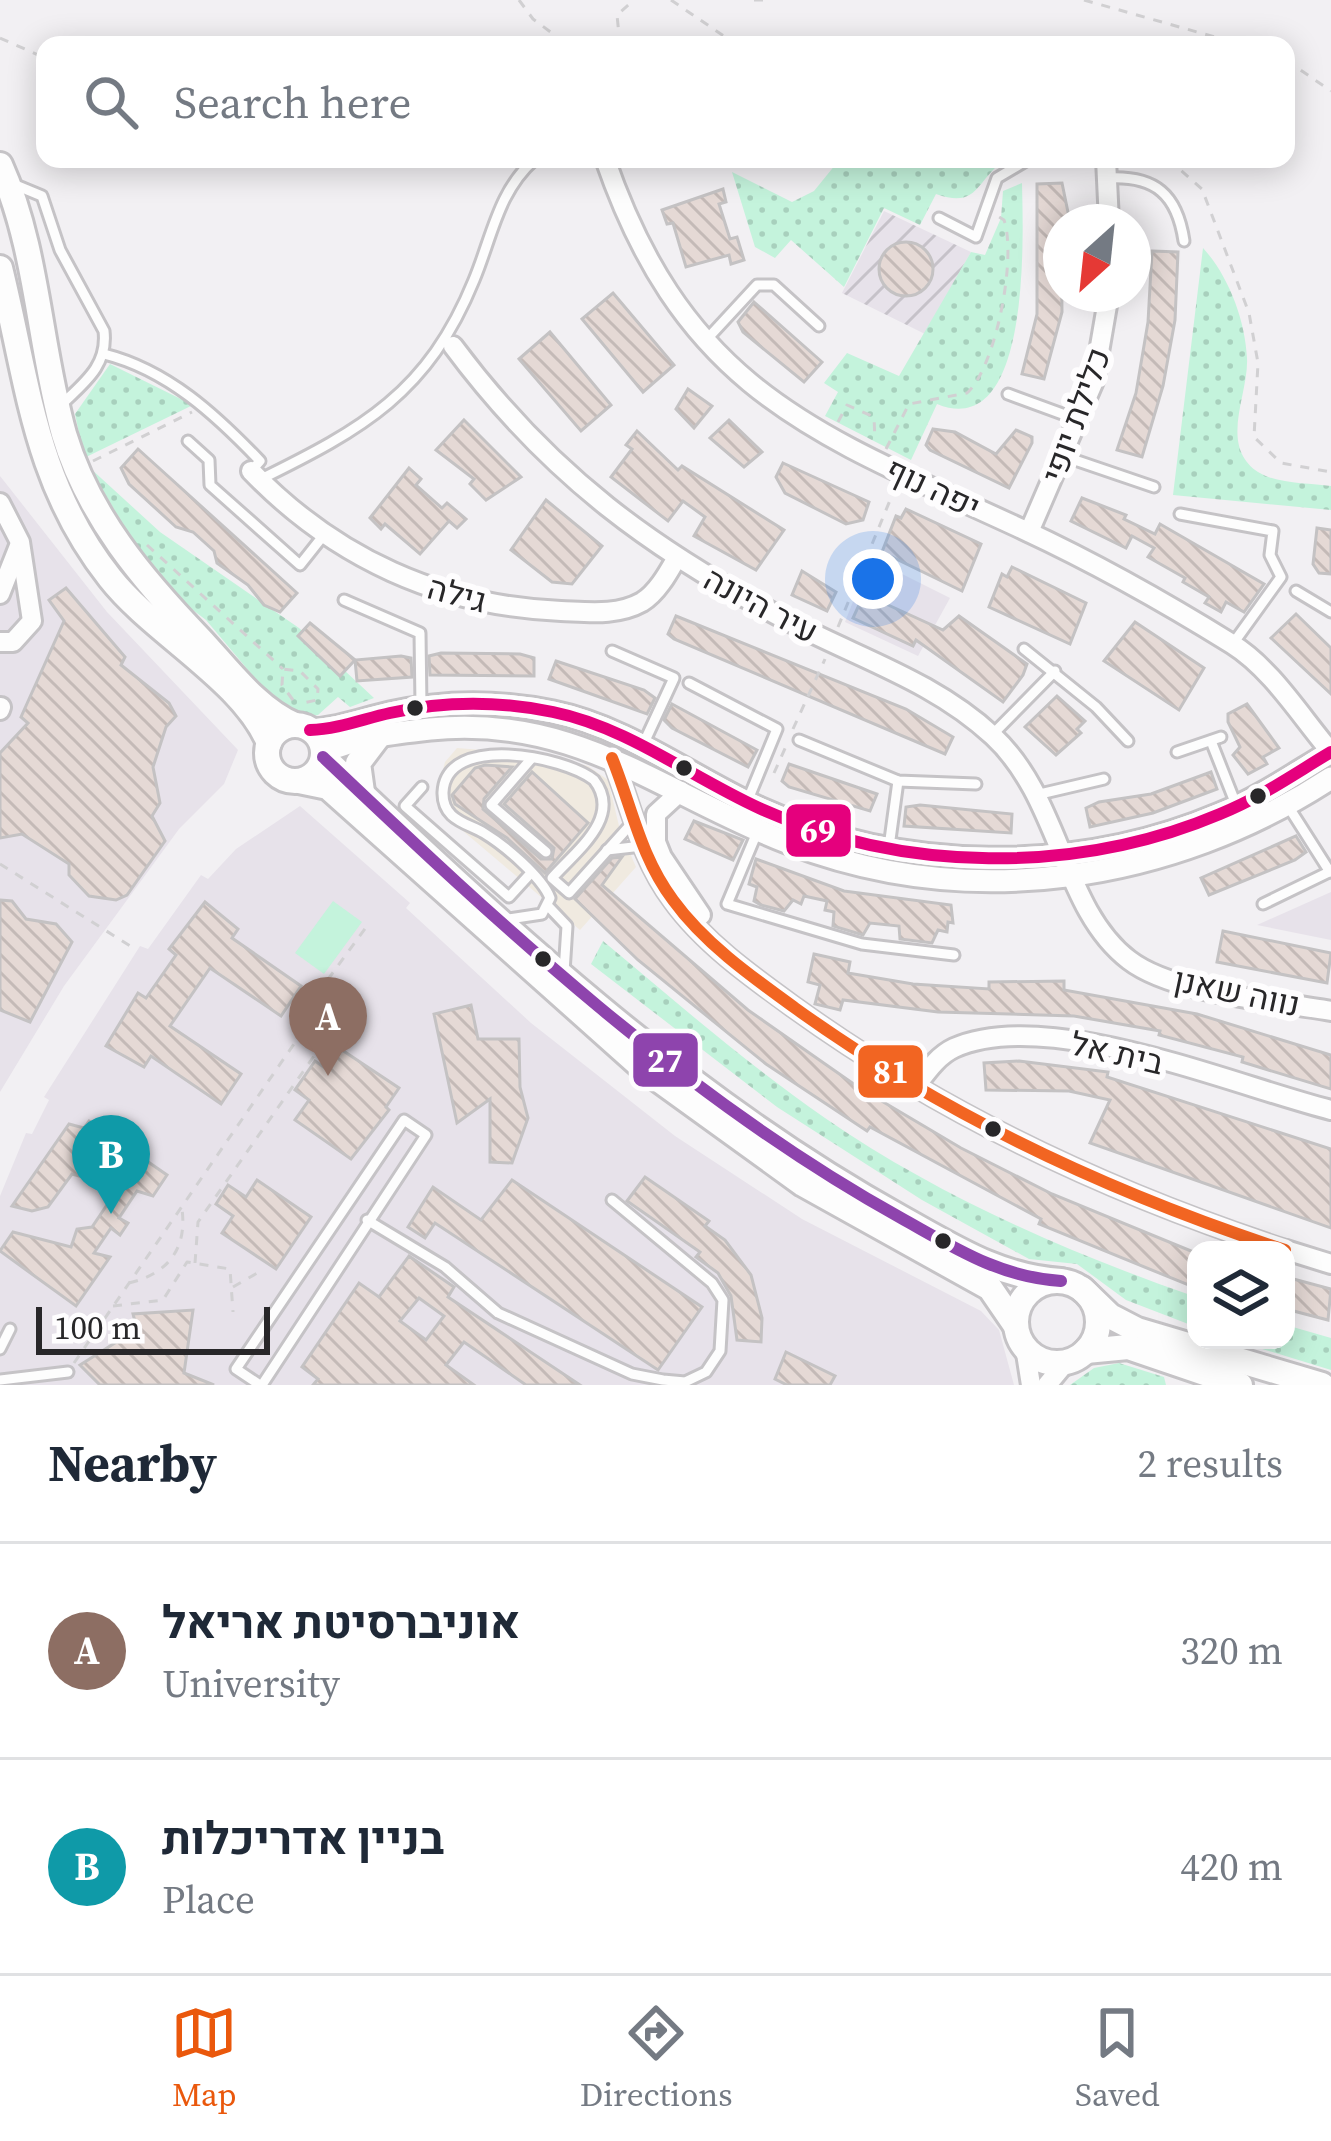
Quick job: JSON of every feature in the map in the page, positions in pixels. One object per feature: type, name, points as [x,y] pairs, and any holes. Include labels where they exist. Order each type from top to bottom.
[{"type":"main road","points":[[2,178],[58,407],[89,494],[140,575],[254,695],[303,727],[362,792],[700,1087],[812,1166],[1001,1272],[1071,1285],[1092,1299],[1098,1326],[1076,1356]]},
{"type":"main road","points":[[0,268],[29,415],[55,489],[112,580],[252,713],[269,743],[273,771],[328,787],[688,1103],[803,1184],[990,1288],[1020,1336],[1043,1360],[1128,1347],[1240,1385]]},
{"type":"main road","points":[[269,743],[279,730],[303,727]]},
{"type":"main road","points":[[362,792],[358,763],[380,734]]},
{"type":"main road","points":[[299,782],[315,773],[324,754]]},
{"type":"main road","points":[[1020,1336],[1028,1293],[1071,1285],[1110,1316],[1137,1330],[1322,1385]]},
{"type":"street","name":"יפה נוף","points":[[609,168],[639,246],[704,342],[767,402],[830,439],[1029,532],[1232,645],[1285,696],[1331,752]]},
{"type":"street","points":[[1107,168],[1108,204]]},
{"type":"street","name":"כלילת יופי","points":[[1029,532],[1080,421],[1108,312]]},
{"type":"street","name":"עיר היונה","points":[[453,346],[518,429],[602,507],[676,559],[786,620],[918,683],[992,735],[1040,794],[1061,855]]},
{"type":"street","name":"גילה","points":[[255,476],[323,536],[372,564],[451,596],[541,610],[608,613],[644,601],[676,559]]},
{"type":"street","points":[[0,503],[20,542],[32,621],[14,642],[0,642]]},
{"type":"street","points":[[0,594],[5,570],[20,542]]},
{"type":"street","points":[[303,727],[421,707],[483,704],[556,712],[643,747],[803,826],[889,848],[979,858],[1061,855],[1154,838],[1237,807],[1331,752]]},
{"type":"street","points":[[324,754],[380,734],[484,725],[560,738],[612,758],[758,830],[813,850],[916,875],[1073,878],[1204,844],[1288,806],[1331,778]]},
{"type":"street","points":[[612,758],[632,823],[673,900],[713,941],[790,1005],[916,1087],[1112,1187],[1261,1241]]},
{"type":"street","points":[[680,791],[656,814],[656,842],[713,941]]},
{"type":"street","name":"נווה שאנן","points":[[1061,855],[1100,928],[1130,961],[1145,970],[1192,985],[1331,1011]]},
{"type":"street","name":"בית אל","points":[[916,1087],[952,1049],[980,1040],[1054,1039],[1124,1051],[1331,1110]]},
{"type":"street","points":[[1295,1253],[1331,1264]]},
{"type":"street","points":[[1020,1336],[1031,1385]]},
{"type":"street","points":[[1047,1385],[1076,1356]]},
{"type":"lane","points":[[255,476],[375,419],[418,375],[464,302],[507,191],[528,168]]},
{"type":"lane","points":[[939,218],[976,237],[989,211],[987,196],[997,178],[1014,168]]},
{"type":"lane","points":[[1107,168],[1160,186],[1181,220],[1184,241]]},
{"type":"lane","points":[[2,178],[42,196],[60,250],[104,331],[104,353],[94,374],[58,407]]},
{"type":"lane","points":[[704,342],[757,285],[774,284],[819,326]]},
{"type":"lane","points":[[104,353],[197,401],[260,461],[255,476]]},
{"type":"lane","points":[[1008,394],[1080,421]]},
{"type":"lane","points":[[188,441],[209,460],[210,485],[300,565],[323,536]]},
{"type":"lane","points":[[1066,457],[1154,487]]},
{"type":"lane","points":[[1180,514],[1273,531],[1270,555],[1281,577],[1232,645]]},
{"type":"lane","points":[[1296,591],[1331,612]]},
{"type":"lane","points":[[344,600],[421,633],[421,707]]},
{"type":"lane","points":[[1024,649],[1055,671],[1127,741]]},
{"type":"lane","points":[[612,651],[674,678],[643,747]]},
{"type":"lane","points":[[992,735],[1055,671]]},
{"type":"lane","points":[[689,683],[777,729],[747,802]]},
{"type":"lane","points":[[1177,752],[1216,739],[1237,807]]},
{"type":"lane","points":[[799,740],[898,781],[976,784]]},
{"type":"lane","points":[[563,972],[567,926],[548,906],[547,889],[482,831],[466,829],[448,812],[443,794],[457,761],[472,756],[531,759],[587,774],[604,799],[598,826],[552,878],[568,892],[632,823]]},
{"type":"lane","points":[[531,759],[491,805],[546,852]]},
{"type":"lane","points":[[1040,794],[1104,779]]},
{"type":"lane","points":[[889,848],[898,781]]},
{"type":"lane","points":[[422,787],[405,806],[509,897],[530,874]]},
{"type":"lane","points":[[1263,904],[1330,871],[1288,806]]},
{"type":"lane","points":[[758,830],[727,904],[862,944],[954,955]]},
{"type":"lane","points":[[608,850],[642,846]]},
{"type":"lane","points":[[502,918],[531,919],[548,906]]},
{"type":"lane","points":[[404,1120],[426,1135],[261,1385],[236,1369],[404,1120]]},
{"type":"lane","points":[[368,1220],[446,1267],[498,1312],[632,1374],[685,1382],[706,1372],[720,1351],[723,1300],[712,1282],[612,1200]]},
{"type":"lane","points":[[0,1349],[10,1329]]},
{"type":"lane","points":[[0,1379],[68,1372]]},
{"type":"path","points":[[519,0],[532,19],[556,36]]},
{"type":"path","points":[[619,36],[617,15],[634,0]]},
{"type":"path","points":[[670,0],[724,36]]},
{"type":"path","points":[[754,0],[768,0]]},
{"type":"path","points":[[1084,0],[1211,36]]},
{"type":"path","points":[[0,38],[36,54]]},
{"type":"path","points":[[1295,65],[1331,91]]},
{"type":"path","points":[[1178,168],[1202,189],[1249,313],[1258,363],[1254,437],[1281,463],[1331,472]]},
{"type":"path","points":[[873,460],[909,404],[967,393],[986,367],[1011,252],[1004,220],[989,211]]},
{"type":"path","points":[[830,439],[847,405],[866,409],[874,417],[878,434],[873,460]]},
{"type":"path","points":[[100,458],[194,411]]},
{"type":"path","points":[[838,629],[893,493]]},
{"type":"path","points":[[141,540],[283,669],[311,678],[317,700],[297,704],[282,685],[283,669]]},
{"type":"path","points":[[0,864],[135,949]]},
{"type":"path","points":[[68,1372],[336,983],[329,978],[367,926]]},
{"type":"path","points":[[195,1264],[198,1222],[314,1056]]},
{"type":"path","points":[[127,1283],[169,1265],[181,1246],[181,1203]]},
{"type":"path","points":[[112,1307],[164,1300],[187,1262],[230,1269],[233,1312]]},
{"type":"path","points":[[231,1288],[259,1272]]},
{"type":"shaded area","points":[[884,211],[971,252],[925,334],[842,293]]},
{"type":"shaded area","points":[[0,476],[107,612],[238,750],[224,784],[179,829],[64,986],[0,1092]]},
{"type":"shaded area","points":[[870,558],[950,598],[918,656],[845,622]]},
{"type":"shaded area","points":[[457,748],[545,755],[588,766],[608,780],[620,830],[636,867],[580,930],[450,820],[439,786],[445,762]]},
{"type":"shaded area","points":[[300,806],[410,903],[406,908],[531,1023],[675,1136],[802,1219],[981,1311],[999,1330],[1014,1385],[0,1385],[0,1196],[26,1133],[32,1134],[49,1100],[44,1097],[140,946],[148,949],[201,875],[208,879],[236,849]]},
{"type":"shaded area","points":[[1331,892],[1331,940],[1257,925]]},
{"type":"green space","points":[[833,168],[995,168],[968,196],[936,194],[920,225],[884,208],[844,287],[791,240],[775,258],[755,247],[732,172],[792,202],[814,191]]},
{"type":"green space","points":[[1022,183],[1016,327],[1006,365],[990,393],[968,408],[937,404],[911,460],[825,416],[838,392],[824,383],[847,353],[899,376],[971,252],[985,255],[1001,218],[1003,191]]},
{"type":"green space","points":[[1203,248],[1227,284],[1246,343],[1237,434],[1246,461],[1266,476],[1331,486],[1331,510],[1173,495]]},
{"type":"green space","points":[[110,364],[193,405],[84,458],[75,414]]},
{"type":"green space","points":[[90,468],[160,532],[299,628],[374,698],[350,707],[338,697],[318,715],[305,717],[269,695],[206,620],[173,595],[147,566]]},
{"type":"green space","points":[[333,901],[362,922],[324,974],[295,953]]},
{"type":"green space","points":[[603,941],[825,1118],[912,1172],[1004,1220],[1187,1294],[1187,1324],[1126,1300],[1077,1264],[1029,1259],[922,1200],[777,1107],[591,964]]},
{"type":"green space","points":[[1295,1328],[1331,1338],[1331,1370],[1262,1349],[1295,1349]]},
{"type":"green space","points":[[1119,1363],[1164,1377],[1166,1385],[1070,1385],[1094,1368]]},
{"type":"building","points":[[1062,183],[1066,204],[1043,204],[1043,312],[1062,312],[1044,379],[1022,374],[1037,314],[1037,184]]},
{"type":"building","points":[[723,189],[726,202],[719,204],[730,239],[737,237],[744,260],[731,264],[729,255],[686,267],[673,223],[667,224],[662,210]]},
{"type":"building","points":[[906,242],[925,250],[933,269],[925,288],[906,296],[887,288],[879,269],[887,250]]},
{"type":"building","points":[[1152,251],[1178,252],[1175,320],[1163,386],[1142,457],[1117,450],[1136,393],[1151,312]]},
{"type":"building","points":[[613,293],[674,365],[643,392],[582,319]]},
{"type":"building","points":[[754,302],[822,362],[804,382],[743,332],[738,322]]},
{"type":"building","points":[[550,332],[611,405],[581,431],[519,359]]},
{"type":"building","points":[[688,389],[712,406],[694,428],[676,409]]},
{"type":"building","points":[[464,420],[521,477],[486,500],[470,484],[474,479],[436,450]]},
{"type":"building","points":[[729,420],[762,452],[744,467],[710,438]]},
{"type":"building","points":[[933,429],[955,432],[996,454],[1016,430],[1032,437],[1032,443],[1009,488],[930,450],[926,445]]},
{"type":"building","points":[[637,431],[678,470],[682,466],[784,530],[756,570],[694,536],[705,517],[683,501],[668,521],[611,477],[632,449],[626,445]]},
{"type":"building","points":[[138,449],[297,593],[280,612],[264,605],[248,585],[217,563],[214,551],[193,532],[176,527],[129,484],[121,468]]},
{"type":"building","points":[[783,463],[869,502],[863,520],[846,524],[785,493],[776,477]]},
{"type":"building","points":[[409,468],[421,479],[416,485],[442,508],[447,503],[466,519],[457,528],[449,521],[420,554],[385,524],[381,529],[370,518]]},
{"type":"building","points":[[1082,498],[1126,515],[1124,519],[1155,534],[1160,524],[1264,584],[1244,612],[1226,602],[1221,612],[1205,603],[1209,597],[1183,582],[1185,578],[1148,557],[1154,548],[1132,536],[1126,548],[1071,521]]},
{"type":"building","points":[[546,500],[602,546],[572,584],[552,582],[511,550]]},
{"type":"building","points":[[906,509],[981,544],[962,591],[882,552],[896,516],[901,518]]},
{"type":"building","points":[[1317,528],[1331,530],[1331,574],[1319,573],[1313,564]]},
{"type":"building","points":[[1012,567],[1086,603],[1070,644],[989,607],[1002,574],[1007,577]]},
{"type":"building","points":[[802,571],[836,592],[827,611],[792,595]]},
{"type":"building","points":[[66,588],[125,657],[121,665],[169,703],[176,716],[166,727],[153,767],[160,803],[152,816],[165,841],[127,895],[116,900],[89,896],[69,875],[69,864],[22,834],[0,838],[0,753],[28,723],[21,717],[64,621],[49,600]]},
{"type":"building","points":[[864,594],[943,630],[959,616],[1027,664],[1023,675],[1003,702],[916,640],[913,646],[853,618]]},
{"type":"building","points":[[1296,614],[1331,648],[1331,694],[1271,638]]},
{"type":"building","points":[[676,616],[906,709],[953,737],[945,754],[674,639],[668,634]]},
{"type":"building","points":[[1135,622],[1204,668],[1179,710],[1104,661]]},
{"type":"building","points":[[310,623],[355,660],[340,676],[298,636]]},
{"type":"building","points":[[520,654],[534,658],[534,676],[430,675],[429,656]]},
{"type":"building","points":[[411,658],[412,677],[357,681],[355,660]]},
{"type":"building","points":[[556,661],[644,690],[655,698],[647,714],[549,679]]},
{"type":"building","points":[[1057,696],[1085,721],[1077,729],[1081,733],[1056,755],[1025,727]]},
{"type":"building","points":[[672,704],[757,750],[748,767],[672,728],[664,720]]},
{"type":"building","points":[[1247,704],[1279,748],[1263,757],[1267,764],[1248,774],[1233,755],[1240,747],[1228,722],[1228,714]]},
{"type":"building","points":[[789,764],[877,794],[870,811],[789,787],[782,781]]},
{"type":"building","points":[[512,767],[484,799],[483,809],[541,859],[552,859],[554,848],[504,804],[532,772],[588,823],[545,873],[507,838],[455,804],[452,795],[475,768]]},
{"type":"building","points":[[1211,772],[1217,789],[1153,813],[1090,827],[1086,808],[1099,802],[1151,794]]},
{"type":"building","points":[[906,807],[1012,814],[1011,833],[904,826]]},
{"type":"building","points":[[694,821],[743,840],[733,860],[685,839]]},
{"type":"building","points":[[1296,836],[1306,852],[1295,860],[1209,895],[1201,878]]},
{"type":"building","points":[[622,857],[602,885],[748,1010],[858,1087],[961,1148],[1052,1194],[1187,1249],[1187,1284],[1039,1224],[1041,1219],[870,1127],[867,1131],[766,1064],[638,960],[575,899],[612,858]]},
{"type":"building","points":[[756,859],[844,891],[951,905],[953,923],[948,922],[947,932],[938,930],[932,943],[900,939],[899,926],[870,923],[863,935],[833,926],[834,912],[825,910],[827,901],[804,896],[801,904],[793,900],[784,911],[761,905],[754,901],[757,887],[749,884]]},
{"type":"building","points":[[0,900],[12,901],[26,919],[56,924],[72,942],[30,1022],[0,1010]]},
{"type":"building","points":[[205,902],[238,929],[232,938],[301,986],[281,1016],[210,968],[170,1026],[241,1074],[221,1104],[151,1056],[144,1067],[106,1046],[138,993],[146,998],[176,955],[169,949]]},
{"type":"building","points":[[1223,931],[1331,953],[1327,983],[1217,962]]},
{"type":"building","points":[[814,954],[850,962],[848,973],[913,984],[989,989],[989,982],[1064,981],[1064,990],[1197,1014],[1331,1055],[1331,1089],[1242,1062],[1243,1057],[1159,1035],[1160,1031],[1074,1016],[938,1012],[843,1000],[840,1010],[815,1004],[820,985],[808,982]]},
{"type":"building","points":[[471,1005],[478,1039],[519,1039],[520,1087],[528,1118],[512,1163],[490,1162],[490,1099],[457,1123],[434,1014]]},
{"type":"building","points":[[342,1050],[399,1088],[386,1107],[389,1110],[351,1159],[295,1120],[309,1100],[295,1090],[315,1061],[328,1070]]},
{"type":"building","points":[[1019,1061],[1108,1072],[1107,1077],[1331,1149],[1331,1228],[1090,1143],[1110,1100],[1069,1091],[986,1090],[984,1063]]},
{"type":"building","points":[[89,1121],[167,1175],[153,1196],[137,1191],[119,1218],[128,1223],[120,1235],[111,1228],[94,1253],[110,1257],[76,1306],[0,1251],[13,1232],[71,1247],[77,1229],[92,1227],[119,1187],[72,1174],[48,1207],[32,1211],[12,1206],[69,1124],[84,1128]]},
{"type":"building","points":[[645,1177],[709,1221],[705,1226],[725,1240],[751,1275],[762,1318],[761,1342],[737,1340],[731,1296],[718,1273],[696,1257],[700,1252],[627,1201]]},
{"type":"building","points":[[257,1180],[311,1217],[276,1269],[222,1233],[233,1216],[216,1204],[228,1185],[246,1197]]},
{"type":"building","points":[[512,1180],[702,1307],[658,1370],[435,1223],[425,1238],[408,1227],[433,1187],[481,1220]]},
{"type":"building","points":[[409,1256],[454,1287],[448,1297],[580,1385],[526,1385],[464,1342],[446,1365],[474,1385],[313,1385],[318,1379],[302,1367],[359,1283],[379,1297]],"holes":[[[419,1298],[444,1316],[426,1340],[400,1321]]]},
{"type":"building","points":[[1295,1279],[1331,1289],[1328,1320],[1295,1311]]},
{"type":"building","points":[[193,1310],[184,1373],[214,1385],[100,1385],[80,1365],[137,1329],[133,1314]]},
{"type":"building","points":[[786,1352],[835,1376],[830,1385],[787,1385],[775,1379]]},
{"type":"transit line","name":"69","points":[[310,730],[410,709],[492,704],[533,708],[607,729],[734,796],[814,829],[929,855],[989,858],[1107,848],[1165,834],[1249,801],[1331,752]]},
{"type":"transit line","name":"27","points":[[323,757],[527,946],[745,1120],[822,1171],[959,1250],[1017,1274],[1061,1281]]},
{"type":"transit line","name":"81","points":[[612,758],[644,849],[662,883],[685,916],[746,972],[852,1047],[970,1117],[1093,1177],[1258,1241]]},
{"type":"place","name":"אוניברסיטת אריאל","points":[[328,1076]]},
{"type":"place","name":"בניין אדריכלות","points":[[111,1214]]}]
